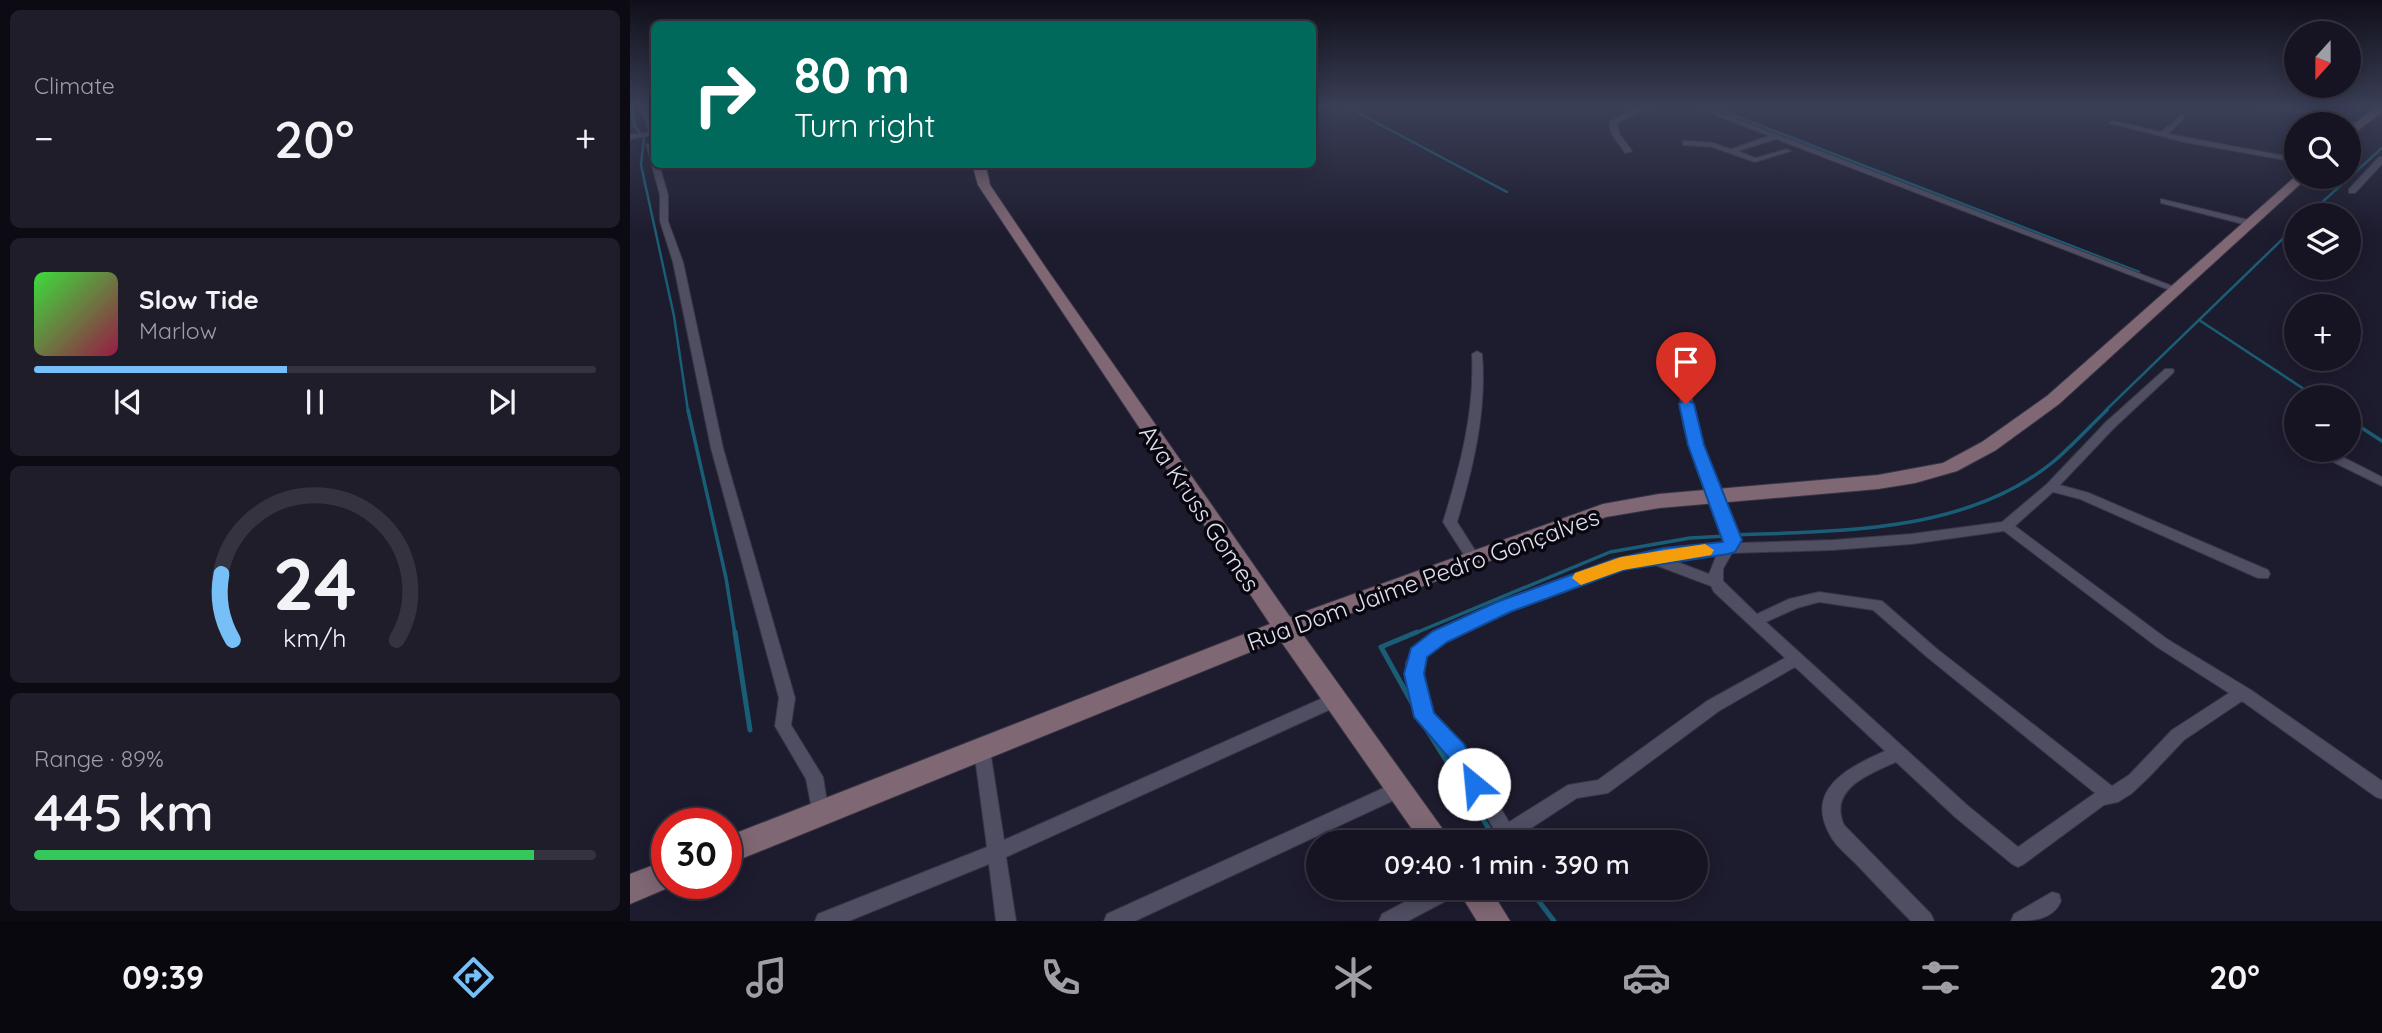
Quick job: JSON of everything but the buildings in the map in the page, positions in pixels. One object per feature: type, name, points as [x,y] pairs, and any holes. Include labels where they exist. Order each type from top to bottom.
[{"type":"main road","name":"Ava Kruss Gomes","points":[[981,168],[984,185],[1103,367],[1283,629],[1429,830]]},
{"type":"main road","name":"Rua Dom Jaime Pedro Gonçalves","points":[[742,844],[1283,629],[1603,511],[1659,501],[1878,482],[1951,467],[1989,446],[2053,400],[2288,189]]},
{"type":"main road","points":[[630,888],[651,880]]},
{"type":"main road","points":[[1480,900],[1495,921]]},
{"type":"street","points":[[1724,149],[1755,160],[1784,149]]},
{"type":"street","points":[[1732,151],[1739,149]]},
{"type":"street","points":[[1794,149],[2175,289]]},
{"type":"street","points":[[2237,149],[2284,158]]},
{"type":"street","points":[[2352,191],[2382,159]]},
{"type":"street","points":[[656,168],[664,195],[664,221],[678,262],[717,448],[787,698],[783,726],[814,777],[820,814]]},
{"type":"street","points":[[2164,201],[2250,223]]},
{"type":"street","points":[[1691,354],[1684,383],[1690,426],[1729,538],[1715,570],[1716,582]]},
{"type":"street","points":[[1473,558],[1450,522],[1465,470],[1479,383],[1477,355]]},
{"type":"street","points":[[1496,830],[1457,751],[1425,717],[1414,674],[1418,653],[1440,636],[1503,607],[1621,564],[1729,538],[1833,545],[2006,526],[2051,487],[2110,425],[2169,371]]},
{"type":"street","points":[[2343,462],[2382,482]]},
{"type":"street","points":[[2051,487],[2084,496],[2263,573]]},
{"type":"street","points":[[2006,526],[2162,643],[2242,693],[2382,791]]},
{"type":"street","points":[[1651,558],[1716,582],[1796,659],[2018,858],[2099,799],[2112,796],[2140,778],[2177,736],[2242,693]]},
{"type":"street","points":[[1755,621],[1794,603],[1819,597],[1877,605],[1942,662],[2112,796]]},
{"type":"street","points":[[1513,830],[1574,791],[1602,787],[1694,718],[1796,659]]},
{"type":"street","points":[[825,921],[994,853],[1334,699]]},
{"type":"street","points":[[982,750],[994,853],[1006,921]]},
{"type":"street","points":[[1899,753],[1868,767],[1839,787],[1831,799],[1829,819],[1837,831],[1924,921]]},
{"type":"street","points":[[1114,921],[1399,789]]},
{"type":"street","points":[[1389,921],[1428,900]]},
{"type":"street","points":[[2021,921],[2052,901]]},
{"type":"waterway","points":[[643,149],[641,165],[674,316],[688,411]]},
{"type":"waterway","points":[[1426,149],[1507,192]]},
{"type":"waterway","points":[[1821,149],[2139,272]]},
{"type":"waterway","points":[[2321,203],[2381,149]]},
{"type":"waterway","points":[[2105,411],[2284,238]]},
{"type":"waterway","points":[[2199,320],[2298,385]]},
{"type":"waterway","points":[[688,410],[726,578],[735,634]]},
{"type":"waterway","points":[[1734,535],[1816,532],[1901,524],[1981,503],[2019,485],[2053,462],[2107,410]]},
{"type":"waterway","points":[[2361,427],[2382,441]]},
{"type":"waterway","points":[[1413,634],[1610,552],[1690,538],[1726,536]]},
{"type":"waterway","points":[[735,632],[750,730]]},
{"type":"waterway","points":[[1417,632],[1381,647],[1417,712]]},
{"type":"waterway","points":[[1422,722],[1490,830]]},
{"type":"waterway","points":[[1538,900],[1554,921]]},
{"type":"slow traffic","points":[[1581,578],[1621,564],[1705,550]]},
{"type":"route","points":[[1474,784],[1457,751],[1425,717],[1415,686],[1414,662],[1418,653],[1440,636],[1503,607],[1621,564],[1664,555],[1728,548],[1733,540],[1706,474],[1690,426],[1686,404]]}]
